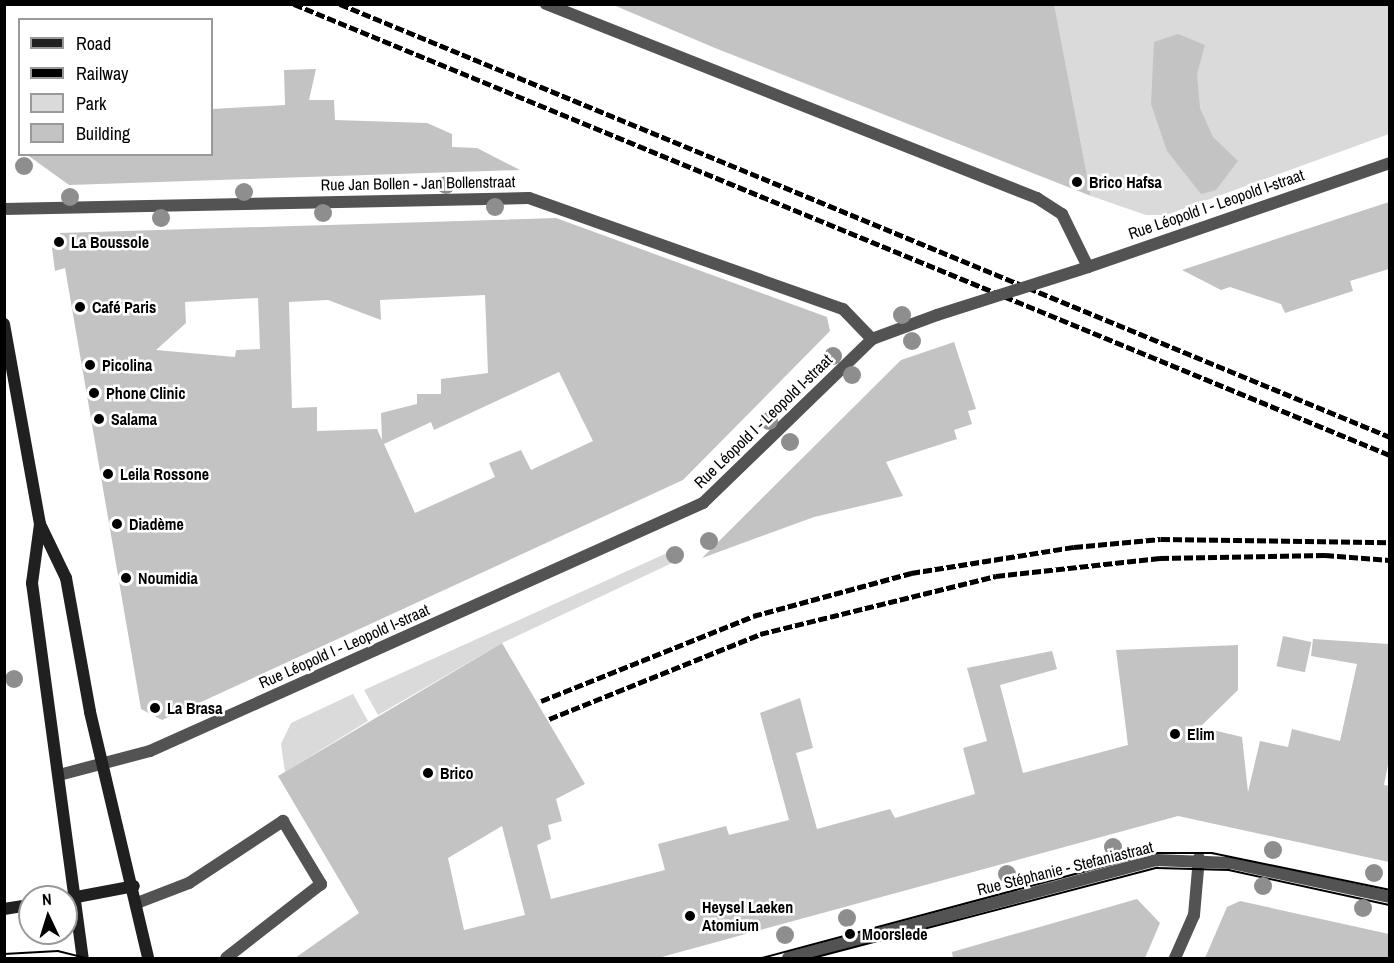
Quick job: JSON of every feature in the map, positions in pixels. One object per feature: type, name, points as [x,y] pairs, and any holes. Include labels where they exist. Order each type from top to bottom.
[{"type":"main road","points":[[4,324],[40,524],[66,578],[104,764],[134,886],[148,958]]},
{"type":"main road","points":[[40,524],[32,583],[59,775],[68,885]]},
{"type":"main road","points":[[78,896],[134,886]]},
{"type":"main road","points":[[78,940],[82,958]]},
{"type":"street","points":[[546,4],[1037,198],[1062,214],[1088,267]]},
{"type":"street","name":"Rue Léopold I - Leopold I-straat","points":[[59,775],[150,751],[703,503],[873,339],[937,315],[1088,267],[1389,163]]},
{"type":"street","name":"Rue Jan Bollen - Jan Bollenstraat","points":[[4,209],[529,198],[843,309],[873,339]]},
{"type":"street","points":[[137,903],[189,883],[283,821],[321,884],[226,958]]},
{"type":"street","points":[[1175,958],[1194,915],[1199,858]]},
{"type":"street","name":"Rue Stéphanie - Stefaniastraat","points":[[788,958],[1135,864],[1199,858],[1389,897]]},
{"type":"green space","points":[[1054,5],[1389,5],[1389,134],[1166,215],[1146,215],[1091,196]]},
{"type":"green space","points":[[667,553],[672,563],[502,643],[378,715],[364,690]]},
{"type":"green space","points":[[353,694],[368,721],[285,772],[281,744],[291,723]]},
{"type":"building","points":[[611,4],[1054,4],[1091,196],[715,48]]},
{"type":"building","points":[[1178,34],[1205,45],[1197,74],[1200,108],[1213,137],[1238,161],[1216,190],[1201,194],[1167,151],[1151,104],[1154,42]]},
{"type":"building","points":[[316,69],[309,100],[334,100],[335,120],[427,123],[452,134],[452,147],[477,148],[520,170],[69,185],[29,156],[213,156],[213,109],[285,105],[284,70]]},
{"type":"building","points":[[1389,202],[1389,269],[1350,281],[1353,291],[1285,313],[1281,304],[1230,287],[1221,290],[1182,270]]},
{"type":"building","points":[[556,218],[827,317],[830,331],[683,480],[162,720],[141,709],[65,268],[55,271],[52,248],[60,233]],"holes":[[[485,295],[488,373],[441,379],[441,394],[417,394],[417,404],[381,413],[382,440],[377,429],[317,431],[317,407],[292,408],[289,302],[328,300],[381,320],[380,300]],[[258,298],[260,349],[236,350],[235,357],[156,350],[186,323],[185,302]],[[559,372],[593,441],[531,470],[521,450],[489,463],[495,477],[415,513],[384,444],[431,422],[434,430]]]},
{"type":"building","points":[[954,342],[976,409],[968,411],[972,424],[954,430],[957,439],[886,462],[903,496],[814,517],[702,558],[901,360]]},
{"type":"building","points":[[1283,636],[1311,642],[1305,672],[1277,666]]},
{"type":"building","points":[[1313,639],[1389,644],[1389,760],[1384,785],[1389,786],[1389,862],[1178,816],[658,958],[295,958],[359,913],[278,776],[502,643],[585,784],[556,799],[562,821],[548,825],[551,839],[537,845],[551,899],[665,870],[658,844],[726,826],[729,835],[789,820],[760,713],[800,698],[813,748],[796,753],[817,829],[890,809],[895,818],[975,794],[963,748],[987,741],[967,668],[1052,651],[1057,669],[1000,685],[1023,773],[1128,745],[1116,650],[1238,645],[1238,690],[1200,727],[1242,737],[1248,792],[1260,741],[1288,747],[1292,729],[1340,741],[1357,664],[1311,656]],"holes":[[[502,826],[525,915],[464,930],[448,858]]]},
{"type":"building","points":[[1137,899],[1160,923],[1145,958],[953,958],[952,952]]},
{"type":"building","points":[[1240,901],[1389,934],[1389,958],[1205,958],[1227,907]]},
{"type":"tram line","points":[[762,958],[1155,853],[1212,853],[1390,890]]},
{"type":"tram line","points":[[813,958],[1157,868],[1229,870],[1390,905]]},
{"type":"tram line","points":[[4,954],[58,951],[86,958]]},
{"type":"railway","points":[[294,4],[1390,455]]},
{"type":"railway","points":[[340,4],[1390,437]]},
{"type":"railway","points":[[541,701],[753,616],[911,573],[1074,547],[1161,539],[1390,542]]},
{"type":"railway","points":[[549,719],[760,634],[996,576],[1160,558],[1325,555],[1390,560]]},
{"type":"place","name":"Brico Hafsa","points":[[1077,182]]},
{"type":"place","name":"La Boussole","points":[[59,242]]},
{"type":"place","name":"Café Paris","points":[[80,307]]},
{"type":"place","name":"Picolina","points":[[90,365]]},
{"type":"place","name":"Phone Clinic","points":[[94,393]]},
{"type":"place","name":"Salama","points":[[99,419]]},
{"type":"place","name":"Leila Rossone","points":[[108,474]]},
{"type":"place","name":"Diadème","points":[[117,524]]},
{"type":"place","name":"Noumidia","points":[[126,578]]},
{"type":"place","name":"La Brasa","points":[[155,708]]},
{"type":"place","name":"Elim","points":[[1175,734]]},
{"type":"place","name":"Brico","points":[[428,773]]},
{"type":"place","name":"Heysel Laeken Atomium","points":[[690,916]]},
{"type":"place","name":"Moorslede","points":[[850,934]]}]
